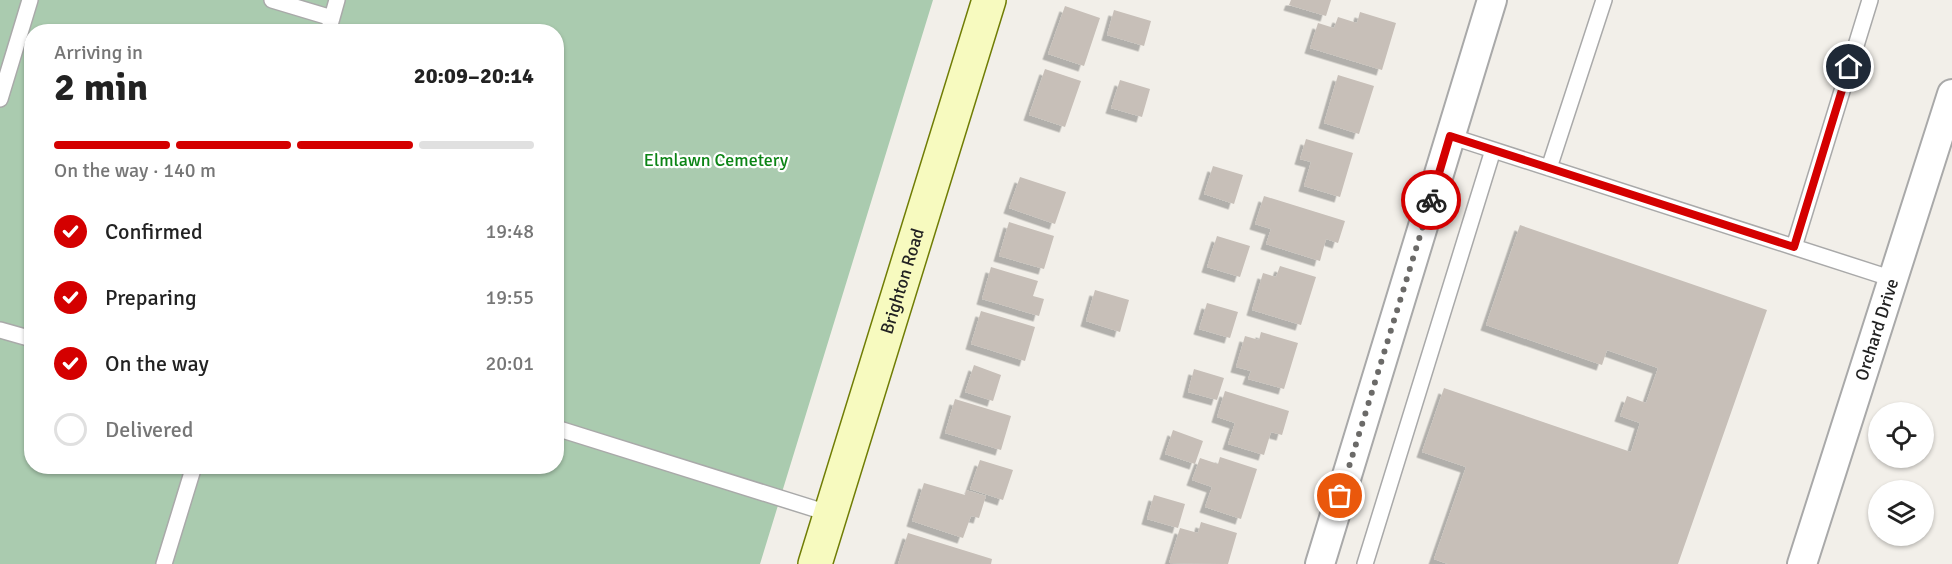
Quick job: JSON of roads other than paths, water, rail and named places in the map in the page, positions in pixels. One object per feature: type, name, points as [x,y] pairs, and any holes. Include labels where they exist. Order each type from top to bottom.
[{"type":"street","name":"Brighton Road","points":[[816,564],[989,0]]},
{"type":"street","points":[[1320,564],[1492,0]]},
{"type":"street","name":"Orchard Drive","points":[[1802,564],[1952,94]]},
{"type":"lane","points":[[0,99],[30,0]]},
{"type":"lane","points":[[272,0],[328,24]]},
{"type":"lane","points":[[330,24],[337,0]]},
{"type":"lane","points":[[1549,168],[1605,0]]},
{"type":"lane","points":[[1794,247],[1870,0]]},
{"type":"lane","points":[[1450,136],[1893,279]]},
{"type":"lane","points":[[1365,564],[1493,150]]},
{"type":"lane","points":[[0,330],[24,337]]},
{"type":"lane","points":[[564,431],[831,514]]},
{"type":"lane","points":[[164,564],[192,474]]},
{"type":"park label","name":"Elmlawn Cemetery","points":[[716,160]]}]
